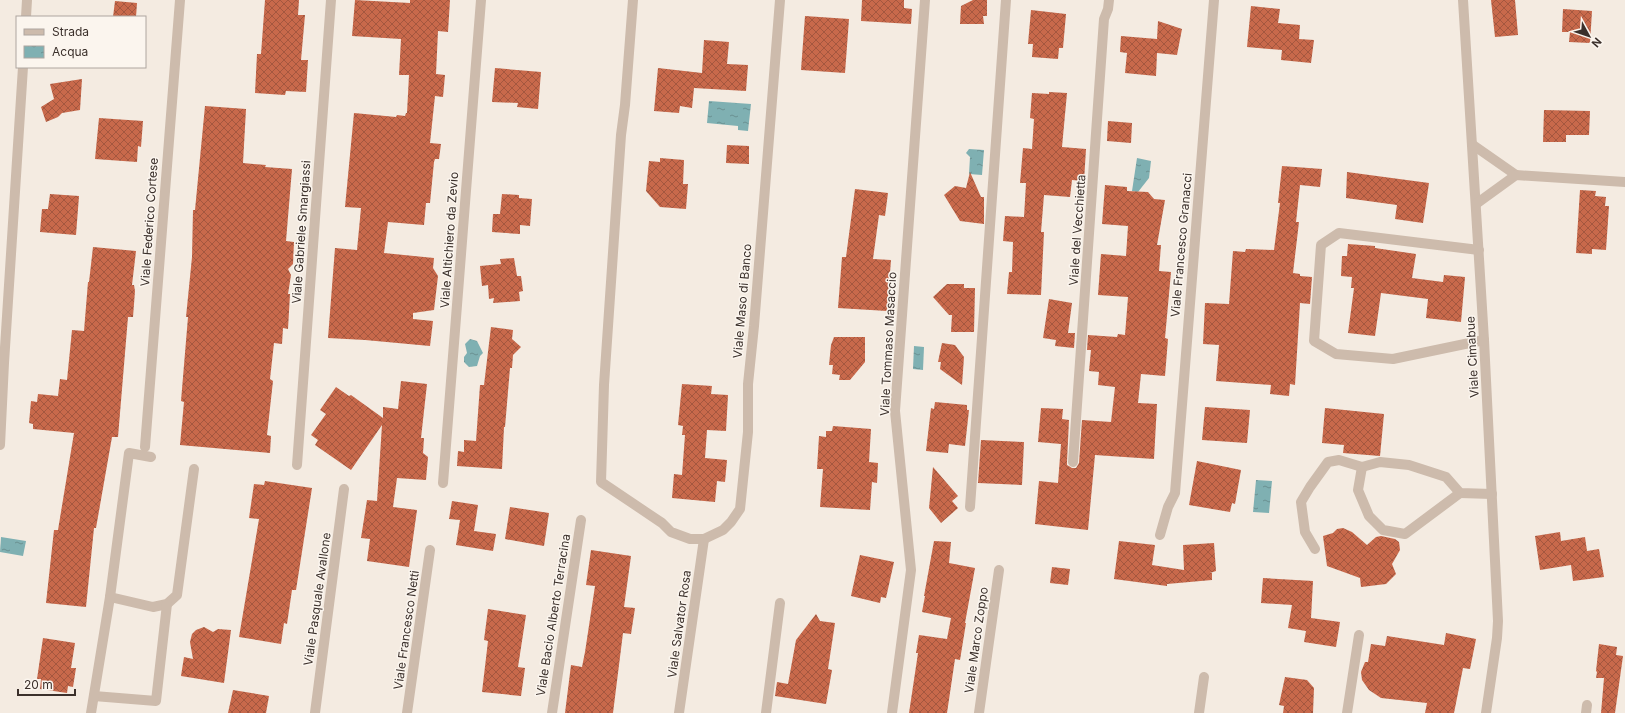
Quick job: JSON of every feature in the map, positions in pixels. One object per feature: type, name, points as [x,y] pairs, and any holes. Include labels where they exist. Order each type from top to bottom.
[{"type":"street","points":[[26,16],[27,0]]},
{"type":"street","name":"Viale Federico Cortese","points":[[145,447],[180,0]]},
{"type":"street","name":"Viale Gabriele Smargiassi","points":[[297,465],[331,0]]},
{"type":"street","name":"Viale Altichiero da Zevio","points":[[443,483],[481,0]]},
{"type":"street","points":[[633,0],[625,105],[621,135],[604,385],[601,482],[662,523],[671,532],[690,539],[704,539]]},
{"type":"street","name":"Viale Maso di Banco","points":[[704,539],[723,530],[740,509],[748,432],[748,384],[780,0]]},
{"type":"street","name":"Viale Tommaso Masaccio","points":[[892,713],[911,570],[895,411],[925,0]]},
{"type":"street","points":[[970,506],[1006,0]]},
{"type":"street","name":"Viale del Vecchietta","points":[[1073,462],[1104,18],[1108,9],[1109,0]]},
{"type":"street","name":"Viale Francesco Granacci","points":[[1160,536],[1168,507],[1175,492],[1214,0]]},
{"type":"street","name":"Viale Cimabue","points":[[1463,0],[1479,250],[1498,622],[1486,713]]},
{"type":"street","points":[[0,445],[22,68]]},
{"type":"street","points":[[1473,145],[1516,175],[1625,182]]},
{"type":"street","points":[[1476,204],[1516,175]]},
{"type":"street","points":[[1479,250],[1339,233],[1321,245],[1314,342],[1336,354],[1393,359],[1484,340]]},
{"type":"street","points":[[92,713],[110,597],[129,454],[151,456]]},
{"type":"street","points":[[1315,549],[1305,532],[1301,502],[1328,462],[1339,460],[1362,467],[1380,462],[1410,465],[1446,477],[1460,493]]},
{"type":"street","points":[[1362,467],[1358,490],[1369,516],[1383,530],[1405,534],[1460,493],[1492,494]]},
{"type":"street","points":[[110,597],[153,607],[167,604],[177,595],[194,469]]},
{"type":"street","name":"Viale Pasquale Avallone","points":[[314,713],[344,489]]},
{"type":"street","name":"Viale Bacio Alberto Terracina","points":[[552,713],[581,520]]},
{"type":"street","name":"Viale Salvator Rosa","points":[[679,713],[704,539]]},
{"type":"street","name":"Viale Francesco Netti","points":[[407,713],[430,550]]},
{"type":"street","name":"Viale Marco Zoppo","points":[[979,713],[999,570]]},
{"type":"street","points":[[766,713],[780,603]]},
{"type":"street","points":[[94,696],[156,701],[167,604]]},
{"type":"street","points":[[1347,713],[1359,635]]},
{"type":"street","points":[[1199,713],[1204,677]]},
{"type":"water","points":[[709,101],[751,104],[748,131],[738,130],[738,126],[707,123]]},
{"type":"water","points":[[969,149],[984,150],[982,175],[969,174],[970,157],[966,153]]},
{"type":"water","points":[[1137,158],[1151,161],[1149,178],[1138,192],[1132,191]]},
{"type":"water","points":[[470,339],[477,341],[483,353],[480,356],[477,366],[469,367],[464,362],[464,357],[467,353],[465,344]]},
{"type":"water","points":[[914,346],[924,347],[923,370],[913,369]]},
{"type":"water","points":[[1256,480],[1272,481],[1269,513],[1253,512]]},
{"type":"water","points":[[1,537],[26,541],[23,556],[0,552]]},
{"type":"building","points":[[265,0],[299,0],[298,15],[305,15],[301,60],[308,60],[306,92],[286,91],[285,95],[255,93],[257,54],[261,54]]},
{"type":"building","points":[[355,0],[410,3],[410,0],[450,0],[448,32],[438,31],[436,74],[445,75],[443,97],[435,96],[430,143],[441,144],[439,159],[435,159],[434,162],[430,203],[426,203],[424,225],[388,222],[384,253],[434,258],[433,268],[438,276],[434,310],[413,313],[413,319],[433,321],[430,346],[328,338],[335,248],[357,250],[361,208],[345,207],[354,113],[396,117],[397,115],[405,116],[407,113],[409,75],[399,75],[401,39],[352,36]]},
{"type":"building","points":[[862,0],[904,0],[904,8],[912,9],[911,24],[861,21]]},
{"type":"building","points":[[973,0],[987,0],[987,16],[983,16],[984,24],[960,24],[961,6]]},
{"type":"building","points":[[1491,0],[1515,0],[1518,35],[1495,37]]},
{"type":"building","points":[[115,1],[137,3],[136,16],[113,16]]},
{"type":"building","points":[[1251,6],[1280,9],[1278,23],[1300,25],[1299,39],[1314,40],[1311,63],[1281,60],[1282,50],[1247,47]]},
{"type":"building","points":[[1563,9],[1592,11],[1590,43],[1569,42],[1570,32],[1562,32]]},
{"type":"building","points":[[1031,10],[1066,14],[1063,48],[1059,48],[1058,59],[1032,57],[1033,44],[1028,44]]},
{"type":"building","points":[[805,16],[849,19],[845,73],[801,70]]},
{"type":"building","points":[[1158,21],[1182,29],[1177,55],[1157,53],[1156,76],[1125,73],[1127,53],[1120,52],[1121,36],[1157,39]]},
{"type":"building","points":[[704,40],[729,42],[727,64],[748,65],[746,91],[694,88],[692,108],[680,106],[679,113],[654,111],[658,68],[702,73]]},
{"type":"building","points":[[495,68],[541,72],[538,109],[517,107],[518,103],[492,102]]},
{"type":"building","points":[[82,79],[80,110],[62,113],[58,117],[46,122],[41,107],[54,99],[50,84]]},
{"type":"building","points":[[1049,92],[1067,93],[1062,147],[1086,149],[1084,181],[1072,180],[1070,197],[1044,195],[1041,232],[1044,232],[1041,295],[1007,294],[1009,272],[1012,272],[1013,242],[1003,241],[1005,216],[1024,217],[1026,183],[1020,183],[1023,148],[1032,149],[1034,119],[1030,118],[1032,93],[1049,94]]},
{"type":"building","points":[[205,106],[246,109],[243,163],[266,165],[265,167],[292,169],[286,241],[294,242],[293,264],[288,269],[291,275],[288,294],[290,294],[288,329],[283,328],[282,344],[274,343],[270,379],[273,381],[267,435],[271,436],[270,453],[180,445],[184,402],[181,401],[188,317],[186,317],[192,257],[193,210],[195,210]]},
{"type":"building","points":[[1544,110],[1590,111],[1589,135],[1566,135],[1566,142],[1543,142]]},
{"type":"building","points":[[99,118],[143,121],[141,147],[138,146],[137,162],[95,159]]},
{"type":"building","points":[[1108,121],[1132,123],[1131,143],[1107,141]]},
{"type":"building","points":[[727,145],[749,146],[749,164],[726,163]]},
{"type":"building","points":[[660,158],[684,160],[683,184],[688,184],[686,209],[660,207],[646,191],[649,161],[660,162]]},
{"type":"building","points":[[1282,166],[1322,169],[1320,187],[1300,185],[1296,222],[1299,222],[1293,273],[1300,274],[1300,276],[1312,277],[1310,304],[1300,303],[1295,385],[1290,384],[1289,396],[1270,394],[1271,385],[1216,381],[1219,345],[1203,344],[1205,303],[1229,304],[1233,251],[1245,252],[1246,249],[1274,250],[1280,203],[1278,203]]},
{"type":"building","points":[[970,172],[981,197],[984,197],[984,224],[960,221],[944,195],[955,186],[966,188]]},
{"type":"building","points":[[1347,172],[1429,183],[1423,223],[1395,219],[1397,205],[1346,198]]},
{"type":"building","points":[[1105,185],[1127,187],[1127,191],[1148,192],[1154,199],[1165,200],[1157,245],[1161,245],[1159,271],[1171,272],[1165,338],[1168,339],[1165,376],[1141,374],[1138,403],[1157,404],[1154,459],[1095,455],[1088,530],[1035,524],[1039,481],[1058,483],[1061,444],[1038,442],[1041,408],[1063,409],[1062,419],[1069,420],[1067,465],[1072,468],[1076,468],[1079,463],[1082,420],[1111,422],[1115,387],[1098,385],[1099,372],[1089,371],[1091,350],[1087,350],[1088,335],[1117,337],[1118,334],[1125,335],[1128,297],[1098,295],[1101,254],[1126,256],[1128,226],[1102,224]]},
{"type":"building","points":[[855,189],[888,193],[885,216],[879,215],[873,259],[891,260],[887,311],[838,308],[842,257],[846,257]]},
{"type":"building","points":[[1580,190],[1596,191],[1595,196],[1606,197],[1605,206],[1609,206],[1606,250],[1592,249],[1592,254],[1576,253]]},
{"type":"building","points":[[50,194],[79,196],[76,235],[40,232],[42,209],[48,209]]},
{"type":"building","points":[[502,194],[519,195],[519,198],[532,199],[530,226],[520,225],[520,234],[492,232],[493,214],[500,214]]},
{"type":"building","points":[[1348,244],[1375,246],[1375,248],[1416,254],[1412,278],[1443,282],[1444,275],[1465,277],[1461,322],[1426,318],[1428,299],[1381,293],[1375,336],[1348,333],[1354,288],[1351,288],[1352,277],[1341,276],[1342,256],[1347,256]]},
{"type":"building","points":[[93,247],[136,251],[132,285],[134,285],[135,291],[133,317],[128,317],[118,437],[112,437],[96,528],[94,528],[86,607],[46,603],[54,530],[58,530],[74,433],[33,429],[33,424],[29,423],[31,401],[37,402],[38,394],[58,396],[60,379],[67,380],[72,330],[84,331],[88,282]]},
{"type":"building","points":[[514,258],[517,276],[521,276],[523,291],[519,292],[520,301],[493,303],[494,298],[489,299],[488,285],[482,286],[480,266],[501,264],[500,259]]},
{"type":"building","points":[[947,284],[964,284],[964,288],[975,288],[974,332],[951,332],[952,315],[949,315],[933,297]]},
{"type":"building","points":[[1049,299],[1072,303],[1068,333],[1075,333],[1074,348],[1055,346],[1056,340],[1043,338]]},
{"type":"building","points":[[491,327],[513,330],[512,339],[521,347],[513,355],[512,368],[510,368],[504,427],[502,469],[457,466],[458,451],[464,452],[464,440],[476,441],[480,385],[484,385]]},
{"type":"building","points":[[834,337],[865,337],[865,362],[850,380],[839,380],[840,375],[832,374],[833,365],[829,365],[831,345]]},
{"type":"building","points":[[942,343],[955,345],[964,357],[962,385],[940,369],[941,362],[938,362]]},
{"type":"building","points":[[401,381],[427,384],[421,438],[424,438],[423,453],[428,457],[426,480],[397,478],[393,507],[417,510],[409,567],[367,561],[370,539],[361,538],[367,500],[377,501],[382,425],[351,470],[315,445],[318,440],[311,435],[326,414],[320,410],[336,387],[349,396],[351,395],[383,418],[383,407],[398,409]]},
{"type":"building","points":[[682,384],[712,386],[711,394],[728,395],[726,431],[707,430],[705,458],[727,460],[725,482],[717,481],[715,502],[672,498],[674,474],[682,475],[685,435],[682,435],[683,426],[678,425]]},
{"type":"building","points":[[935,402],[967,405],[967,410],[969,410],[965,446],[949,444],[948,453],[926,451],[931,408],[934,409]]},
{"type":"building","points":[[1205,407],[1250,410],[1247,443],[1202,440]]},
{"type":"building","points":[[1325,408],[1384,414],[1380,456],[1343,453],[1344,445],[1322,443]]},
{"type":"building","points":[[833,426],[871,429],[869,462],[878,463],[877,483],[872,482],[870,510],[820,507],[823,469],[817,469],[819,436],[826,437],[826,431],[832,431]]},
{"type":"building","points":[[981,440],[1024,442],[1022,485],[978,483]]},
{"type":"building","points":[[1197,461],[1241,470],[1235,504],[1232,503],[1230,512],[1189,505]]},
{"type":"building","points":[[933,467],[958,496],[952,501],[958,508],[941,523],[929,508]]},
{"type":"building","points":[[265,481],[312,488],[296,590],[292,590],[287,624],[284,623],[281,644],[239,637],[259,519],[249,518],[254,484],[264,485]]},
{"type":"building","points":[[452,501],[478,505],[474,531],[496,534],[493,551],[456,545],[460,520],[449,519]]},
{"type":"building","points":[[510,507],[549,513],[544,546],[505,539]]},
{"type":"building","points":[[1343,528],[1352,532],[1367,545],[1376,537],[1381,536],[1395,539],[1399,542],[1400,550],[1392,564],[1396,574],[1386,584],[1361,587],[1360,578],[1327,566],[1323,536],[1333,533],[1337,529]]},
{"type":"building","points":[[1560,532],[1561,541],[1585,537],[1587,551],[1599,549],[1604,577],[1573,581],[1571,565],[1540,570],[1535,536]]},
{"type":"building","points":[[934,541],[951,542],[949,563],[975,568],[960,660],[955,659],[947,713],[909,713],[918,653],[916,653],[919,635],[947,639],[951,618],[922,612]]},
{"type":"building","points":[[1119,541],[1155,545],[1152,565],[1184,570],[1183,545],[1214,543],[1216,571],[1210,573],[1212,573],[1212,580],[1167,584],[1167,586],[1114,579]]},
{"type":"building","points":[[591,550],[631,556],[624,607],[635,608],[631,634],[623,633],[613,713],[565,713],[571,665],[582,667],[585,652],[595,586],[586,585]]},
{"type":"building","points":[[860,555],[894,562],[886,598],[881,597],[880,603],[851,596]]},
{"type":"building","points":[[1052,567],[1070,569],[1068,585],[1050,583]]},
{"type":"building","points":[[1263,578],[1313,581],[1311,618],[1340,622],[1336,647],[1304,642],[1306,631],[1288,628],[1292,605],[1261,603]]},
{"type":"building","points":[[488,609],[526,615],[518,667],[525,668],[521,696],[482,692],[488,641],[484,640]]},
{"type":"building","points":[[816,614],[820,621],[835,623],[828,669],[832,670],[826,704],[775,696],[777,682],[788,684],[796,640]]},
{"type":"building","points":[[204,627],[213,632],[218,629],[231,630],[224,683],[181,676],[184,657],[193,659],[190,642],[192,634],[196,630]]},
{"type":"building","points":[[1446,633],[1476,639],[1470,669],[1463,668],[1454,713],[1425,713],[1427,703],[1381,698],[1369,690],[1362,680],[1361,672],[1365,662],[1368,662],[1371,644],[1385,646],[1387,636],[1444,645]]},
{"type":"building","points":[[43,638],[75,643],[71,668],[76,668],[73,687],[68,686],[67,693],[40,689],[41,679],[37,679]]},
{"type":"building","points":[[1599,644],[1617,647],[1616,655],[1623,656],[1615,713],[1601,713],[1604,678],[1596,678]]},
{"type":"building","points":[[1285,677],[1307,680],[1314,688],[1313,713],[1283,713],[1284,706],[1279,705]]},
{"type":"building","points":[[233,690],[269,696],[266,713],[228,713]]}]
